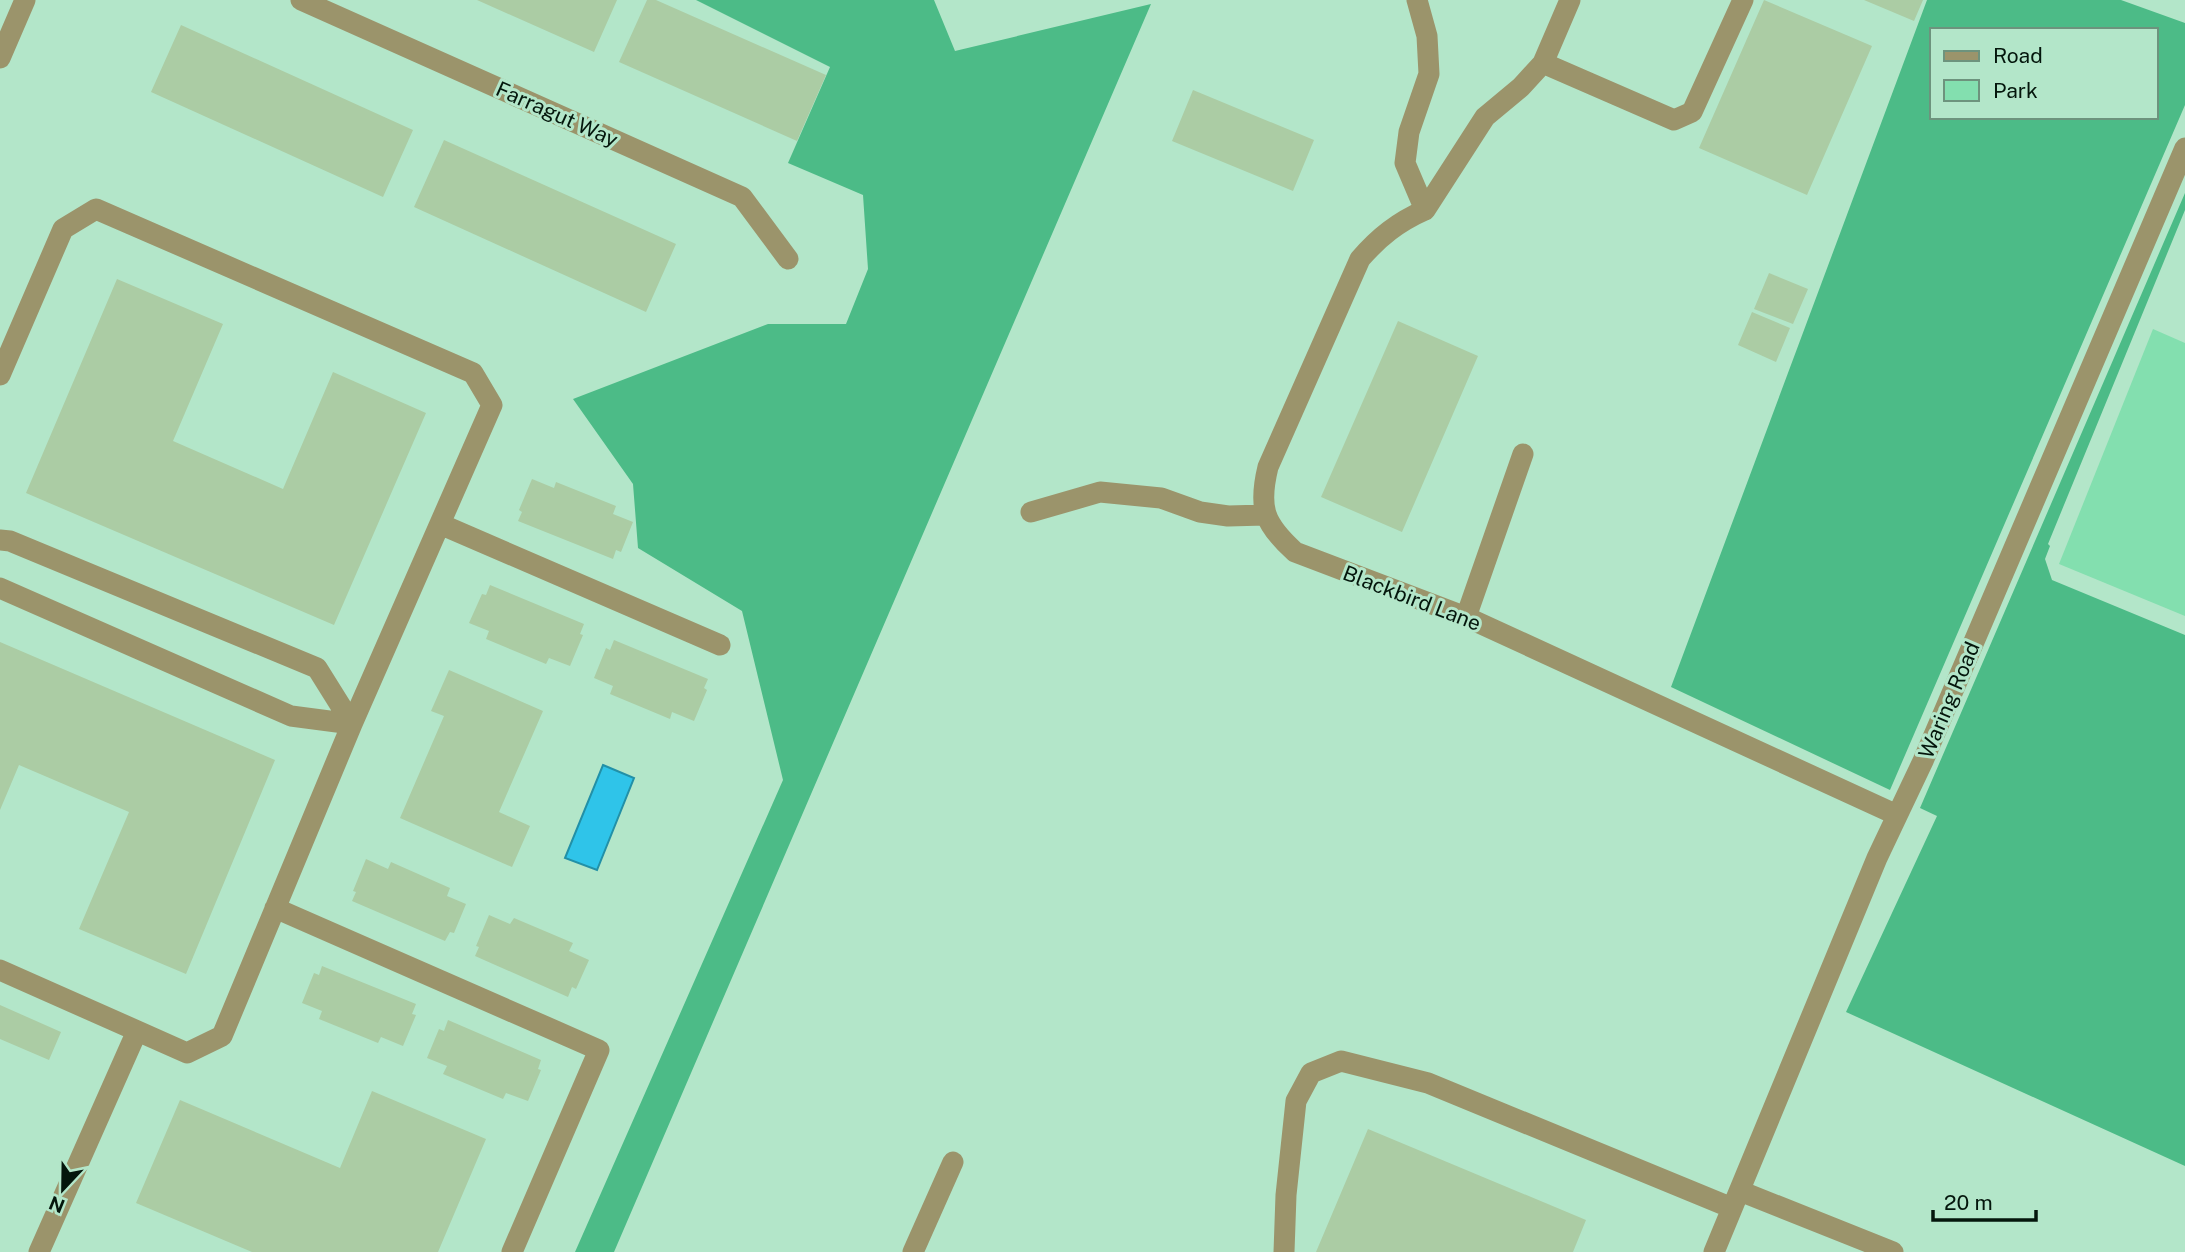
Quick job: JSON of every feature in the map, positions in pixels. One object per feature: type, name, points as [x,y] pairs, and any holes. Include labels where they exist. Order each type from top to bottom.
[{"type":"street","points":[[0,58],[25,0]]},
{"type":"street","name":"Farragut Way","points":[[301,0],[742,197],[788,259]]},
{"type":"street","points":[[1418,0],[1427,36],[1429,74],[1409,132],[1405,163],[1424,210]]},
{"type":"street","points":[[1031,512],[1100,492],[1161,498],[1200,512],[1228,516],[1265,514],[1262,491],[1268,467],[1360,259],[1379,238],[1424,210],[1485,117],[1521,87],[1543,63],[1570,0]]},
{"type":"street","points":[[1543,63],[1674,120],[1692,112],[1743,0]]},
{"type":"street","name":"Waring Road","points":[[1714,1252],[1877,858],[1934,736],[2185,148]]},
{"type":"street","points":[[0,376],[63,229],[96,209],[473,373],[492,405],[352,724],[222,1035],[187,1053],[0,970]]},
{"type":"street","points":[[1466,617],[1523,454]]},
{"type":"street","name":"Blackbird Lane","points":[[1265,514],[1277,536],[1295,552],[1466,617],[1897,815]]},
{"type":"street","points":[[440,524],[720,645]]},
{"type":"street","points":[[0,540],[10,541],[317,668],[352,724]]},
{"type":"street","points":[[0,588],[291,716],[352,724]]},
{"type":"street","points":[[275,908],[599,1050],[512,1252]]},
{"type":"street","points":[[39,1252],[137,1031]]},
{"type":"street","points":[[1284,1252],[1286,1195],[1296,1101],[1311,1073],[1341,1061],[1428,1083],[1736,1200],[1894,1252]]},
{"type":"street","points":[[913,1252],[953,1162]]},
{"type":"green space","points":[[696,0],[934,0],[955,51],[1151,4],[614,1252],[575,1252],[783,780],[742,611],[638,548],[633,484],[573,399],[768,324],[846,324],[868,269],[863,195],[788,163],[830,67]]},
{"type":"green space","points":[[1927,0],[2121,0],[2185,23],[2185,105],[1890,790],[1671,687]]},
{"type":"green space","points":[[2185,193],[2185,210],[2048,544],[2050,546],[2045,559],[2052,580],[2185,635],[2185,1166],[1846,1012],[1937,816],[1920,808]]},
{"type":"green space","points":[[2153,329],[2185,343],[2185,616],[2059,564]]},
{"type":"water","points":[[603,765],[634,778],[597,870],[565,858]]},
{"type":"building","points":[[477,0],[617,0],[594,52]]},
{"type":"building","points":[[647,0],[656,0],[826,75],[797,141],[619,62]]},
{"type":"building","points":[[1764,0],[1872,46],[1807,195],[1699,148]]},
{"type":"building","points":[[1864,0],[1923,0],[1914,21]]},
{"type":"building","points":[[181,25],[413,130],[383,197],[151,92]]},
{"type":"building","points":[[1193,90],[1314,140],[1293,191],[1172,141]]},
{"type":"building","points":[[444,140],[676,244],[646,312],[414,207]]},
{"type":"building","points":[[1769,273],[1808,289],[1793,324],[1754,309]]},
{"type":"building","points":[[117,279],[223,324],[173,441],[283,489],[333,372],[426,413],[334,625],[26,493]]},
{"type":"building","points":[[1752,312],[1790,328],[1776,362],[1738,345]]},
{"type":"building","points":[[1398,321],[1478,356],[1402,532],[1321,497]]},
{"type":"building","points":[[532,479],[554,488],[556,482],[616,506],[613,514],[633,522],[621,552],[616,550],[613,559],[518,521],[522,512],[519,510]]},
{"type":"building","points":[[490,585],[584,624],[580,634],[583,635],[570,666],[549,658],[546,664],[486,639],[489,631],[469,623],[482,594],[486,595]]},
{"type":"building","points":[[614,640],[708,679],[704,688],[707,690],[694,721],[672,712],[670,719],[610,694],[613,686],[594,678],[606,648],[610,650]]},
{"type":"building","points":[[0,642],[275,760],[186,974],[79,929],[129,812],[19,765],[0,810]]},
{"type":"building","points":[[449,670],[543,711],[499,812],[530,826],[512,867],[400,818],[444,716],[431,711]]},
{"type":"building","points":[[366,859],[388,869],[391,862],[450,888],[447,896],[466,904],[454,933],[450,932],[445,941],[352,901],[356,892],[353,891]]},
{"type":"building","points":[[489,915],[510,924],[514,918],[573,943],[569,951],[589,960],[576,989],[572,987],[568,997],[475,956],[479,947],[476,946]]},
{"type":"building","points":[[322,966],[416,1004],[412,1014],[416,1015],[403,1046],[381,1037],[378,1043],[319,1019],[322,1011],[302,1003],[314,973],[319,975]]},
{"type":"building","points":[[0,1005],[61,1032],[49,1060],[0,1039]]},
{"type":"building","points":[[448,1020],[541,1060],[538,1069],[541,1070],[528,1101],[506,1093],[503,1099],[443,1074],[447,1066],[427,1058],[439,1029],[444,1031]]},
{"type":"building","points":[[372,1091],[486,1139],[438,1252],[252,1252],[136,1203],[180,1100],[340,1168]]},
{"type":"building","points":[[1368,1129],[1586,1220],[1573,1252],[1316,1252]]}]
